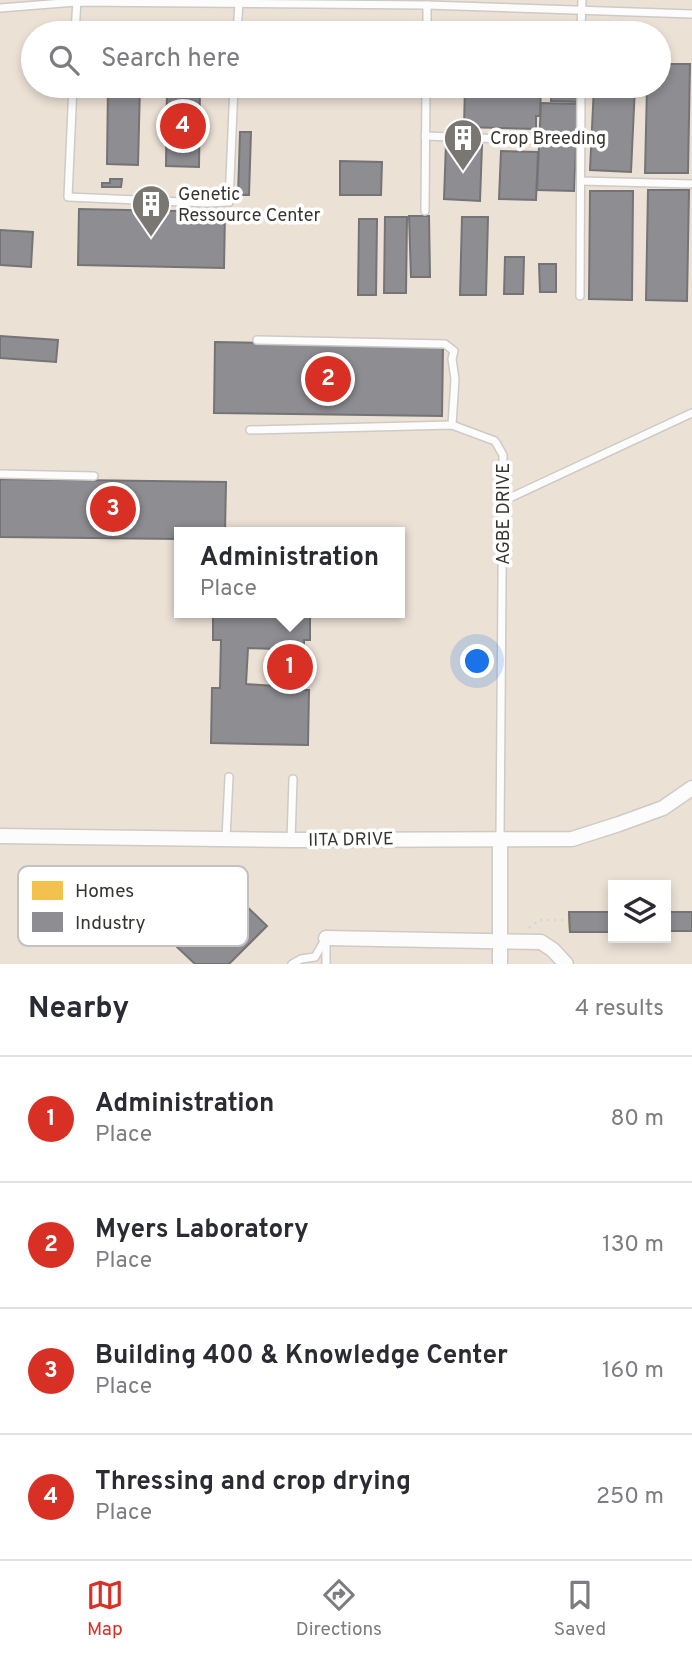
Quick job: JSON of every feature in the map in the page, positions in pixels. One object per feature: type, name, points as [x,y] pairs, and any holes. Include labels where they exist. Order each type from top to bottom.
[{"type":"street","name":"IITA DRIVE","points":[[0,835],[291,840],[572,839],[663,807],[692,788]]},
{"type":"street","points":[[500,838],[500,964]]},
{"type":"street","points":[[326,938],[524,940],[541,942],[565,964]]},
{"type":"lane","points":[[581,21],[582,0]]},
{"type":"lane","points":[[0,8],[77,1],[386,3],[692,14]]},
{"type":"lane","points":[[76,21],[77,1]]},
{"type":"lane","points":[[238,21],[239,2]]},
{"type":"lane","points":[[427,5],[427,21]]},
{"type":"lane","points":[[72,98],[68,197],[207,203],[229,202],[233,98]]},
{"type":"lane","points":[[425,211],[426,98]]},
{"type":"lane","points":[[580,296],[581,98]]},
{"type":"lane","points":[[425,136],[530,139]]},
{"type":"lane","points":[[581,181],[692,184]]},
{"type":"lane","points":[[257,341],[445,344],[454,351],[452,425]]},
{"type":"lane","points":[[503,501],[692,413]]},
{"type":"lane","name":"AGBE DRIVE","points":[[250,430],[452,425],[495,441],[503,455],[500,838]]},
{"type":"lane","points":[[0,474],[94,476]]},
{"type":"lane","points":[[226,838],[229,777]]},
{"type":"lane","points":[[291,840],[293,779]]},
{"type":"lane","points":[[292,964],[301,959],[315,957],[326,938]]},
{"type":"lane","points":[[326,938],[326,964]]},
{"type":"path","points":[[524,940],[530,926],[535,922],[564,920]]},
{"type":"shaded area","points":[[0,0],[692,0],[692,964],[0,964]]},
{"type":"building: Homes","points":[[569,912],[608,912],[608,932],[570,932]]},
{"type":"building: Homes","points":[[671,912],[692,912],[692,931],[671,931]]},
{"type":"building: Industry","points":[[671,64],[690,64],[688,173],[645,173],[647,98],[671,98]]},
{"type":"building: Industry","points":[[108,98],[140,98],[138,165],[107,164]]},
{"type":"building: Industry","points":[[167,98],[200,98],[199,167],[166,166]]},
{"type":"building: Industry","points":[[465,98],[541,98],[536,129],[464,127]]},
{"type":"building: Industry","points":[[551,98],[578,98],[578,102],[551,101]]},
{"type":"building: Industry","points":[[593,98],[634,98],[631,172],[590,170]]},
{"type":"building: Industry","points":[[541,103],[578,104],[574,191],[537,190]]},
{"type":"building: Industry","points":[[240,132],[251,132],[249,195],[238,195]]},
{"type":"building: Industry","name":"Crop Breeding","points":[[446,143],[482,145],[480,201],[444,199]]},
{"type":"building: Industry","points":[[501,151],[538,152],[536,200],[499,199]]},
{"type":"building: Industry","points":[[340,161],[382,162],[381,195],[340,195]]},
{"type":"building: Industry","points":[[110,179],[122,179],[121,187],[102,187],[102,183],[110,183]]},
{"type":"building: Industry","points":[[648,190],[689,190],[687,301],[646,300]]},
{"type":"building: Industry","points":[[590,191],[633,191],[632,300],[589,299]]},
{"type":"building: Industry","name":"Genetic Ressource Center","points":[[79,209],[225,212],[224,268],[78,265]]},
{"type":"building: Industry","points":[[409,216],[429,216],[430,277],[411,277]]},
{"type":"building: Industry","points":[[385,217],[407,217],[406,293],[384,293]]},
{"type":"building: Industry","points":[[462,217],[488,217],[486,295],[460,295]]},
{"type":"building: Industry","points":[[359,219],[377,219],[376,295],[358,295]]},
{"type":"building: Industry","points":[[0,230],[33,232],[31,267],[0,265]]},
{"type":"building: Industry","points":[[505,257],[524,257],[523,294],[504,294]]},
{"type":"building: Industry","points":[[539,264],[556,264],[556,292],[540,292]]},
{"type":"building: Industry","points":[[0,336],[58,340],[56,362],[0,358]]},
{"type":"building: Industry","points":[[215,342],[443,346],[442,416],[214,413]]},
{"type":"building: Industry","points":[[0,479],[226,482],[225,527],[174,527],[174,539],[0,537]]},
{"type":"building: Industry","points":[[213,618],[310,618],[310,640],[304,640],[304,690],[309,690],[308,745],[211,743],[212,688],[220,688],[221,640],[213,640]],"holes":[[[248,648],[277,649],[275,686],[246,684]]]},
{"type":"building: Industry","points":[[248,908],[267,926],[248,945]]},
{"type":"building: Industry","points":[[569,912],[608,912],[608,932],[570,932]]},
{"type":"building: Industry","points":[[671,912],[692,912],[692,931],[671,931]]},
{"type":"building: Industry","points":[[176,946],[247,946],[229,964],[195,964]]},
{"type":"place","name":"Thressing and crop drying","points":[[183,126]]},
{"type":"place","name":"Crop Breeding","points":[[463,172]]},
{"type":"place","name":"Genetic Ressource Center","points":[[151,238]]},
{"type":"place","name":"Myers Laboratory","points":[[328,379]]},
{"type":"place","name":"Building 400 & Knowledge Center","points":[[113,509]]},
{"type":"place","name":"Administration","points":[[290,667]]}]
